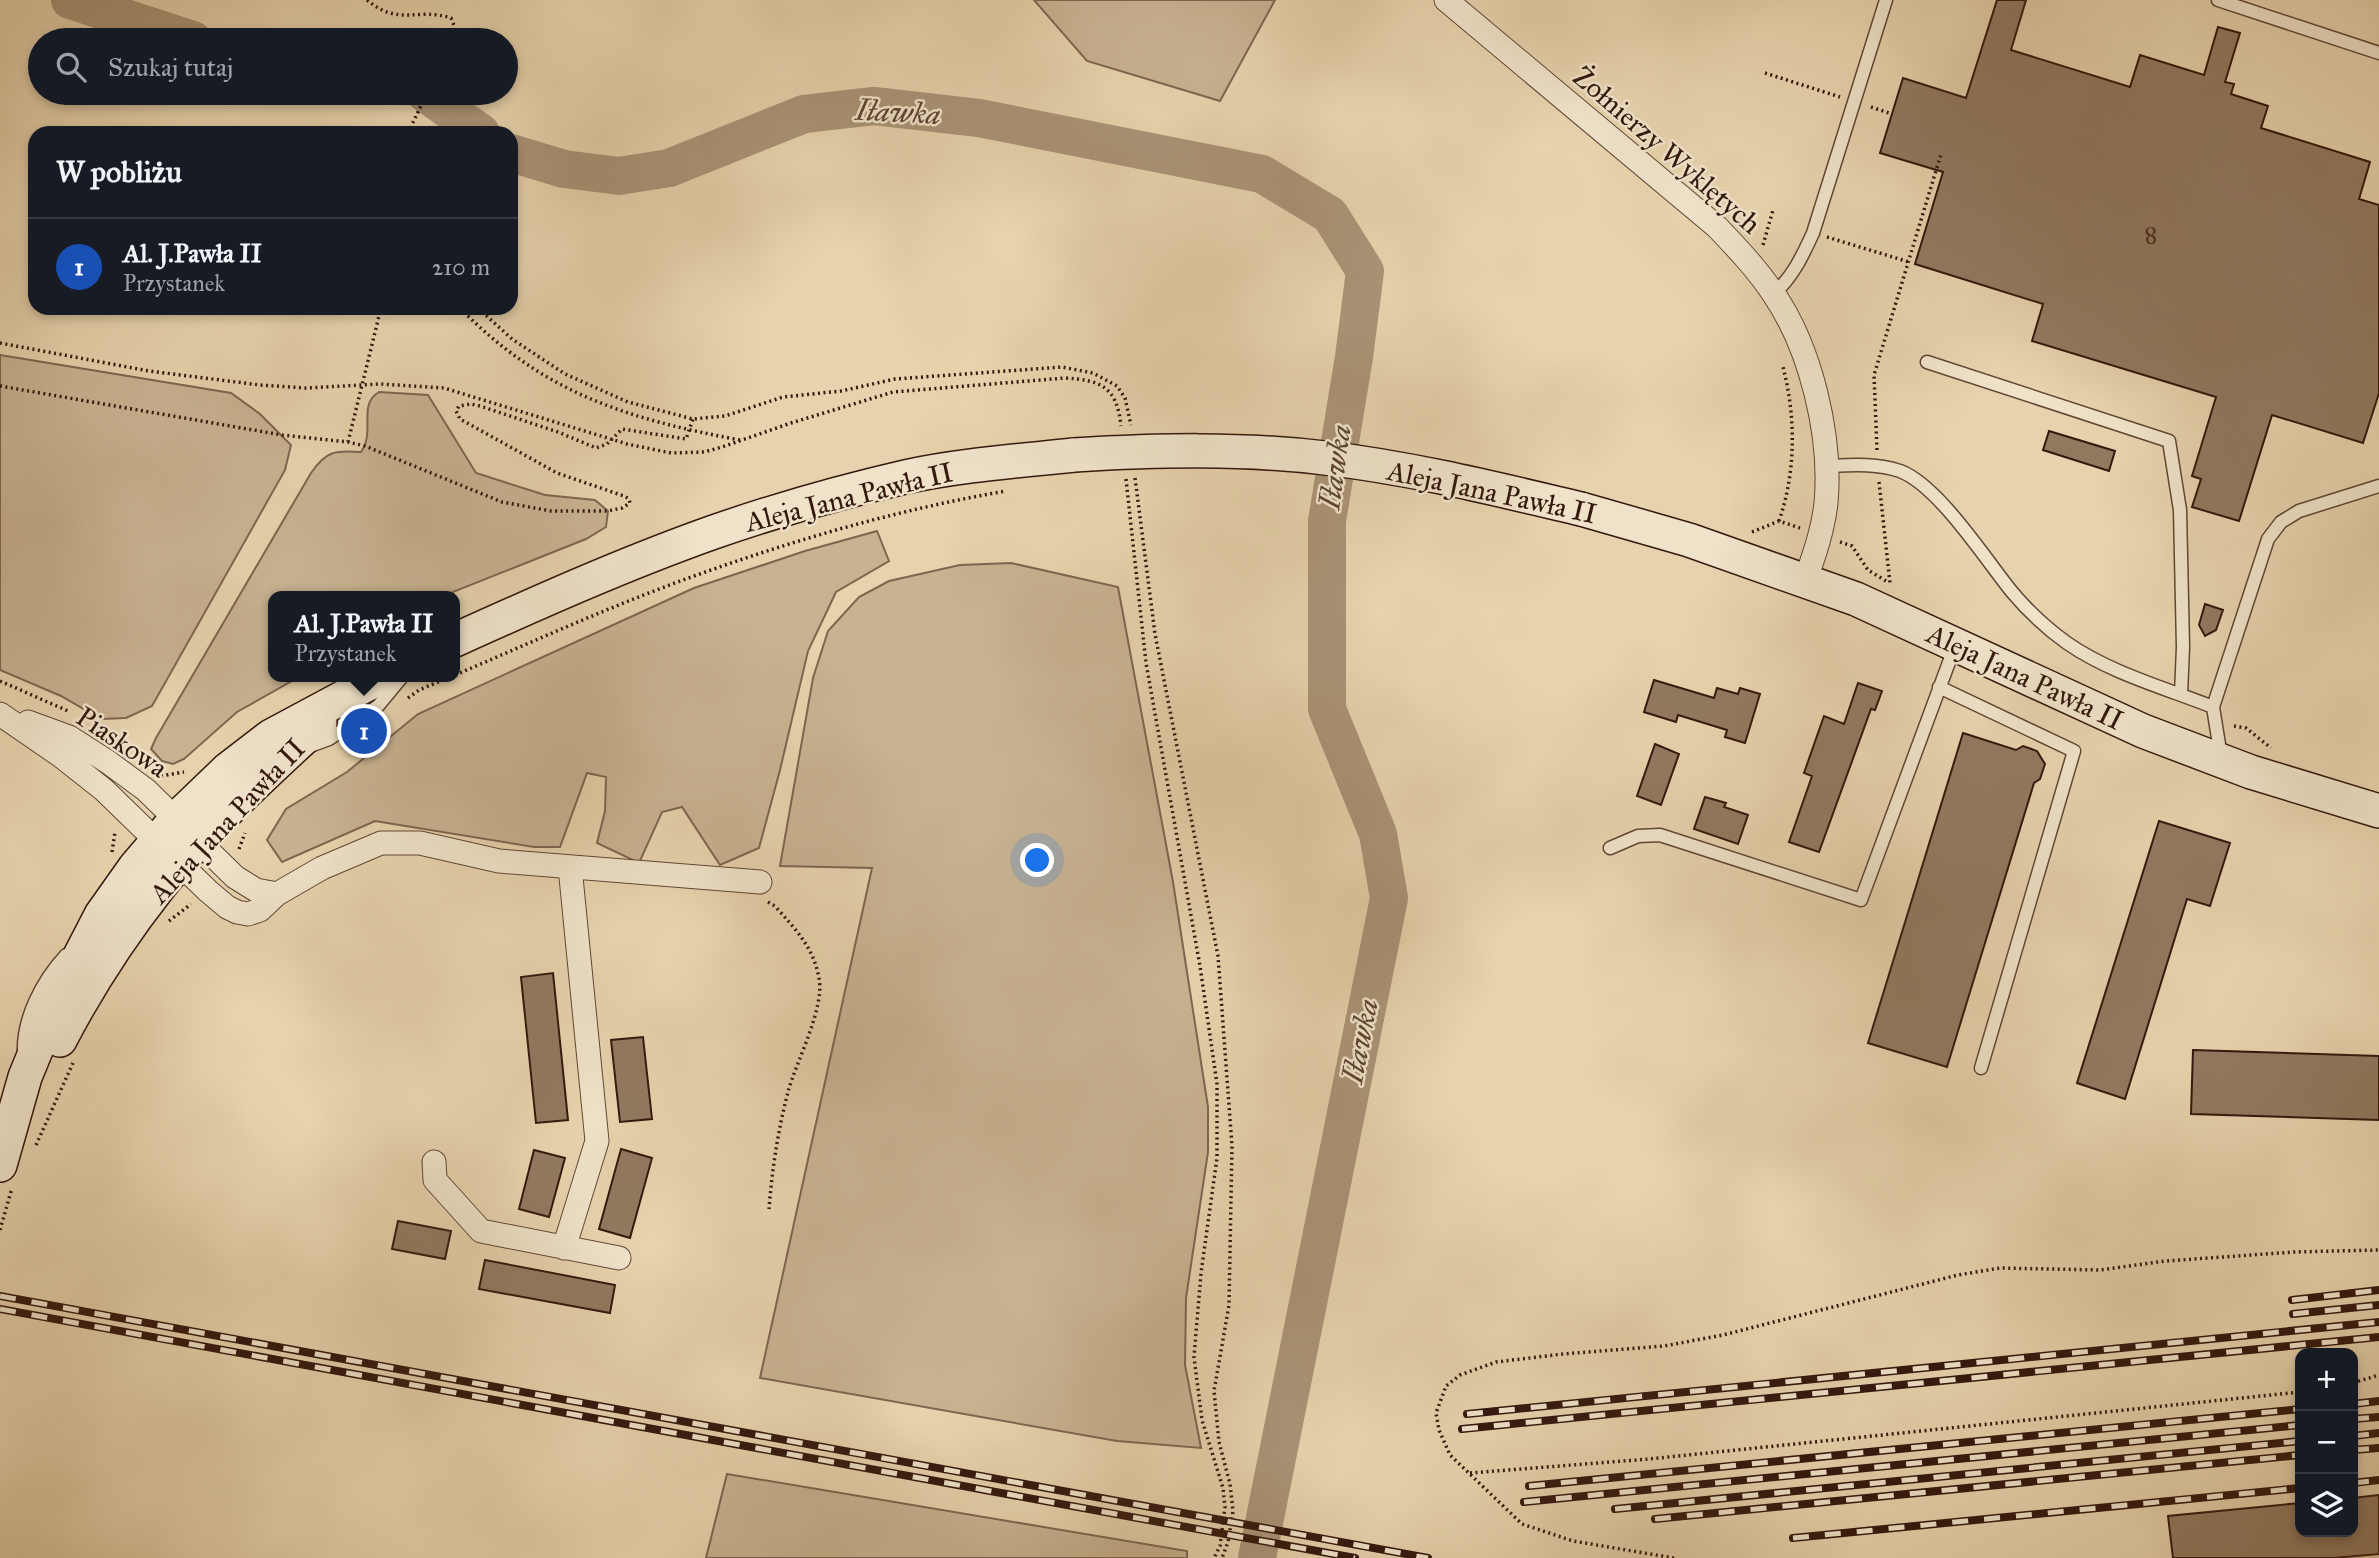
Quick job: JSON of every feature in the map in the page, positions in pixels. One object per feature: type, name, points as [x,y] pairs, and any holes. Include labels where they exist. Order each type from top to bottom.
[{"type":"main road","name":"Aleja Jana Pawła II","points":[[460,638],[570,589],[711,533],[831,496],[908,477],[986,464],[1151,450],[1230,451],[1324,458],[1444,477],[1581,509],[1689,540],[1856,599],[2143,731],[2222,761],[2379,811]]},
{"type":"main road","name":"Aleja Jana Pawła II","points":[[14,1160],[25,1077],[55,1004],[101,915],[177,841],[287,754],[367,684]]},
{"type":"main road","name":"Aleja Jana Pawła II","points":[[14,1160],[69,1023],[115,948],[159,886],[177,841],[228,769],[271,737],[367,684]]},
{"type":"street","name":"Żołnierzy Wyklętych","points":[[1446,0],[1717,227],[1774,294],[1794,330],[1810,372],[1821,421],[1826,466],[1826,504],[1820,535],[1805,581]]},
{"type":"street","name":"Piaskowa","points":[[0,713],[69,737],[146,790],[177,841],[227,907],[237,912],[248,914],[260,910],[277,894],[322,868],[381,843],[420,843],[499,861],[760,882]]},
{"type":"street","points":[[564,1248],[597,1142],[570,867]]},
{"type":"street","points":[[434,1161],[435,1180],[481,1231],[619,1258]]},
{"type":"lane","points":[[1774,294],[1800,264],[1813,233],[1885,0]]},
{"type":"lane","points":[[2218,0],[2379,53]]},
{"type":"lane","points":[[1927,362],[2169,441],[2180,510],[2183,647],[2181,694]]},
{"type":"lane","points":[[1826,466],[1877,465],[1903,472],[1951,513],[2035,617],[2067,643],[2110,667],[2213,707]]},
{"type":"lane","points":[[2222,761],[2213,707],[2268,539],[2281,522],[2299,511],[2379,486]]},
{"type":"lane","points":[[1610,848],[1638,836],[1660,835],[1861,900],[1955,645]]},
{"type":"lane","points":[[287,754],[329,739],[385,700],[398,682]]},
{"type":"lane","points":[[1938,687],[2074,751],[1981,1068]]},
{"type":"path","points":[[367,0],[391,15],[436,13],[452,18],[455,28]]},
{"type":"path","points":[[1765,73],[1892,114]]},
{"type":"path","points":[[411,126],[421,105]]},
{"type":"path","points":[[1890,583],[1877,465],[1874,375],[1941,154]]},
{"type":"path","points":[[1750,263],[1760,255],[1773,210]]},
{"type":"path","points":[[1813,233],[1909,262]]},
{"type":"path","points":[[348,442],[379,315]]},
{"type":"path","points":[[468,315],[508,351],[579,395],[634,416],[690,431],[742,440]]},
{"type":"path","points":[[486,315],[512,339],[565,374],[628,402],[693,419],[725,416],[783,397],[841,391],[895,379],[1062,367],[1093,373],[1117,386],[1130,411],[1132,435]]},
{"type":"path","points":[[0,343],[149,370],[260,386],[306,388],[415,385],[444,388],[611,439],[671,453],[704,452],[893,392],[1065,378],[1088,380],[1108,389],[1119,410],[1122,436]]},
{"type":"path","points":[[1779,521],[1787,498],[1793,436],[1790,396],[1782,364]]},
{"type":"path","points":[[0,387],[282,435],[348,442],[365,446],[502,502],[551,511],[608,511],[628,506],[629,499],[557,473],[460,419],[456,411],[464,404],[471,404],[558,432],[596,448],[602,447],[622,429],[682,440],[688,437],[693,419]]},
{"type":"path","points":[[1135,475],[1155,634],[1218,956],[1232,1146],[1229,1305],[1214,1391],[1219,1442],[1230,1484],[1233,1511],[1228,1542],[1222,1558]]},
{"type":"path","points":[[1126,477],[1146,663],[1200,966],[1217,1084],[1217,1158],[1201,1273],[1194,1357],[1202,1420],[1223,1488],[1225,1507],[1220,1546],[1214,1558]]},
{"type":"path","points":[[460,673],[694,576],[789,543],[884,518],[1011,491]]},
{"type":"path","points":[[113,850],[117,821]]},
{"type":"path","points":[[730,880],[775,906],[807,942],[820,980],[815,1015],[788,1092],[771,1179],[769,1209]]},
{"type":"path","points":[[161,927],[194,902]]},
{"type":"path","points":[[0,1230],[14,1160],[77,1057]]},
{"type":"path","points":[[1674,1558],[1573,1541],[1522,1524],[1450,1455],[1439,1430],[1436,1413],[1446,1386],[1460,1375],[1496,1362],[1664,1346],[1723,1335],[1958,1275],[2000,1268],[2100,1270],[2166,1261],[2268,1253],[2379,1250]]},
{"type":"path","points":[[2358,1381],[2379,1375]]},
{"type":"path","points":[[1468,1473],[1648,1460],[2295,1393]]},
{"type":"shaded area","points":[[1034,0],[1275,0],[1220,101],[1087,61]]},
{"type":"shaded area","points":[[0,355],[231,393],[260,414],[291,445],[285,470],[152,706],[126,718],[101,719],[61,696],[0,670]]},
{"type":"shaded area","points":[[379,392],[428,395],[476,473],[545,495],[595,500],[608,511],[606,527],[586,539],[456,591],[268,591],[268,682],[290,682],[237,712],[184,759],[173,764],[162,761],[151,749],[156,738],[311,473],[327,456],[344,451],[361,452],[367,436],[369,404]]},
{"type":"shaded area","points":[[877,531],[889,561],[836,592],[808,651],[759,848],[720,865],[682,807],[662,812],[639,863],[597,843],[605,811],[606,777],[587,773],[560,847],[534,847],[375,821],[282,862],[267,840],[286,809],[347,772],[418,714],[694,588],[805,551]]},
{"type":"shaded area","points":[[1011,563],[1118,587],[1173,882],[1208,1107],[1208,1152],[1186,1298],[1185,1365],[1201,1448],[1117,1441],[760,1378],[872,868],[780,866],[813,678],[828,631],[859,597],[889,581],[960,565]]},
{"type":"shaded area","points":[[727,1474],[1187,1551],[1187,1558],[706,1558]]},
{"type":"building","points":[[1997,0],[2026,0],[2011,50],[2130,87],[2140,55],[2204,75],[2218,27],[2240,33],[2225,82],[2234,84],[2231,94],[2268,106],[2261,128],[2370,162],[2359,199],[2379,205],[2379,393],[2363,443],[2272,415],[2239,521],[2192,507],[2201,479],[2192,476],[2216,397],[2032,341],[2043,304],[1915,264],[1943,172],[1880,153],[1903,78],[1966,98]]},
{"type":"building","points":[[2049,431],[2115,451],[2109,471],[2043,450]]},
{"type":"building","points":[[2205,604],[2223,610],[2216,630],[2205,636],[2199,625]]},
{"type":"building","points":[[1654,680],[1714,698],[1717,688],[1738,694],[1740,688],[1760,694],[1745,743],[1725,737],[1727,730],[1678,715],[1676,722],[1644,712]]},
{"type":"building","points":[[1858,683],[1882,691],[1875,710],[1871,709],[1819,852],[1789,842],[1812,776],[1804,773],[1824,716],[1844,724]]},
{"type":"building","points":[[1963,733],[2016,750],[2023,746],[2037,751],[2045,764],[2040,779],[2034,783],[1947,1067],[1868,1043]]},
{"type":"building","points":[[1655,744],[1679,754],[1661,805],[1637,796]]},
{"type":"building","points":[[1705,797],[1726,803],[1724,807],[1748,815],[1738,844],[1694,829]]},
{"type":"building","points":[[2159,821],[2230,843],[2210,906],[2187,899],[2125,1099],[2077,1083]]},
{"type":"building","points":[[553,973],[568,1120],[536,1123],[521,977]]},
{"type":"building","points":[[643,1037],[652,1119],[620,1122],[611,1040]]},
{"type":"building","points":[[2193,1050],[2379,1056],[2379,1120],[2191,1114]]},
{"type":"building","points":[[621,1149],[652,1158],[630,1238],[599,1229]]},
{"type":"building","points":[[534,1150],[565,1158],[549,1217],[519,1209]]},
{"type":"building","points":[[398,1221],[451,1231],[445,1259],[392,1249]]},
{"type":"building","points":[[485,1260],[615,1285],[610,1313],[479,1289]]},
{"type":"building","points":[[2379,1495],[2379,1554],[2334,1558],[2173,1558],[2168,1516],[2295,1503],[2295,1537],[2358,1537],[2358,1497]]},
{"type":"waterway","name":"Iławka","points":[[70,0],[156,28]]},
{"type":"waterway","name":"Iławka","points":[[442,105],[471,126]]},
{"type":"waterway","name":"Iławka","points":[[518,155],[564,169],[619,176],[669,168],[804,114],[874,106],[979,118],[1262,174],[1330,215],[1365,271],[1327,521],[1327,709],[1378,834],[1389,898],[1257,1558]]},
{"type":"railway","points":[[2292,1300],[2379,1290]]},
{"type":"railway","points":[[0,1296],[1428,1558]]},
{"type":"railway","points":[[2293,1314],[2379,1305]]},
{"type":"railway","points":[[0,1309],[1355,1558]]},
{"type":"railway","points":[[1467,1414],[2379,1322]]},
{"type":"railway","points":[[1462,1429],[2379,1337]]},
{"type":"railway","points":[[2358,1403],[2379,1401]]},
{"type":"railway","points":[[1529,1486],[2295,1409]]},
{"type":"railway","points":[[2358,1419],[2379,1417]]},
{"type":"railway","points":[[1524,1502],[2295,1425]]},
{"type":"railway","points":[[2358,1435],[2379,1433]]},
{"type":"railway","points":[[1615,1509],[2295,1441]]},
{"type":"railway","points":[[2358,1450],[2379,1448]]},
{"type":"railway","points":[[1655,1519],[2295,1455]]},
{"type":"railway","points":[[2358,1482],[2379,1480]]},
{"type":"railway","points":[[1793,1538],[2295,1488]]},
{"type":"place","name":"Al. J.Pawła II","points":[[364,731]]}]
